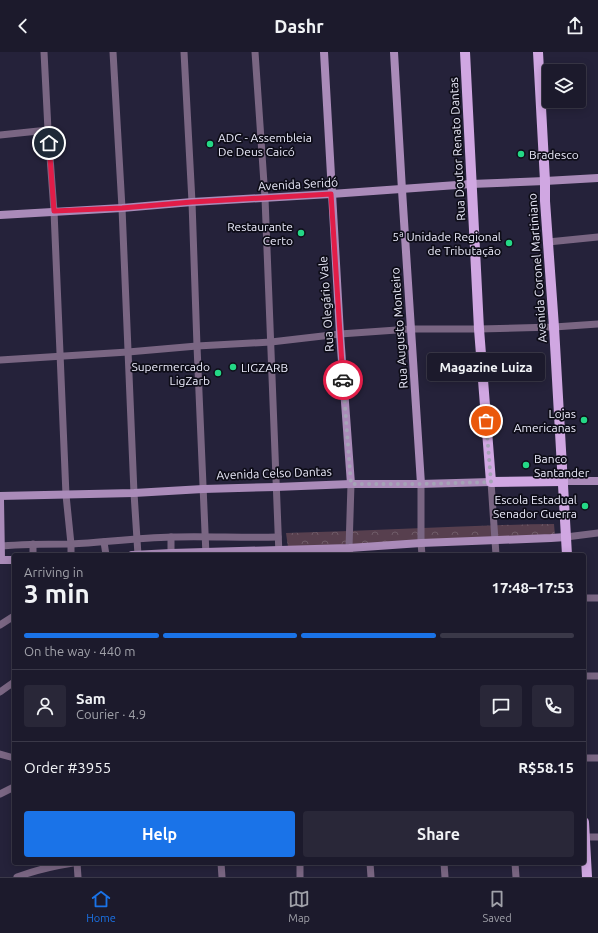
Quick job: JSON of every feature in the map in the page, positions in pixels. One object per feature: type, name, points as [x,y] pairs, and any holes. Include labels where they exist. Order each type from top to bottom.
[{"type":"main road","name":"Rua Olegário Vale","points":[[324,52],[331,194],[351,484]]},
{"type":"main road","name":"Rua Augusto Monteiro","points":[[394,52],[421,484]]},
{"type":"main road","name":"Rua Doutor Renato Dantas","points":[[465,52],[479,329],[491,482]]},
{"type":"main road","name":"Avenida Coronel Martiniano","points":[[538,52],[545,201],[554,326],[567,553]]},
{"type":"main road","name":"Avenida Seridó","points":[[0,215],[402,190],[471,184],[598,178]]},
{"type":"main road","name":"Avenida Celso Dantas","points":[[0,496],[134,494],[203,489],[351,484],[598,481]]},
{"type":"main road","points":[[0,500],[1,560],[12,560]]},
{"type":"main road","points":[[218,553],[241,551],[350,551],[421,543],[566,537]]},
{"type":"main road","points":[[586,857],[587,877]]},
{"type":"street","points":[[44,52],[54,211],[66,495],[71,553]]},
{"type":"street","points":[[113,52],[122,208],[136,553]]},
{"type":"street","points":[[184,52],[192,202],[196,346],[206,553]]},
{"type":"street","points":[[255,52],[265,198],[279,552]]},
{"type":"street","points":[[0,136],[48,130]]},
{"type":"street","points":[[548,242],[598,237]]},
{"type":"street","points":[[0,360],[270,342],[340,334],[411,329],[479,329],[598,324]]},
{"type":"street","name":"Rua Doutor Renato Dantas","points":[[491,482],[496,553]]},
{"type":"street","name":"Rua Olegário Vale","points":[[350,551],[351,484]]},
{"type":"street","name":"Rua Augusto Monteiro","points":[[421,484],[422,553]]},
{"type":"street","points":[[566,537],[598,533]]},
{"type":"street","points":[[1,546],[21,544],[71,544],[171,537],[278,538]]},
{"type":"street","points":[[171,537],[171,553]]},
{"type":"street","points":[[240,538],[241,551]]},
{"type":"street","points":[[104,542],[106,553]]},
{"type":"street","points":[[33,544],[33,553]]},
{"type":"street","points":[[586,598],[598,598]]},
{"type":"street","points":[[0,625],[12,617]]},
{"type":"street","points":[[586,676],[598,676]]},
{"type":"street","points":[[0,692],[12,683]]},
{"type":"street","points":[[0,754],[12,757]]},
{"type":"street","points":[[586,758],[598,758]]},
{"type":"street","points":[[0,794],[12,788]]},
{"type":"street","points":[[586,837],[598,837]]},
{"type":"street","points":[[17,877],[36,870],[61,865]]},
{"type":"street","points":[[77,865],[78,877]]},
{"type":"street","points":[[221,865],[222,877]]},
{"type":"street","points":[[300,865],[300,877]]},
{"type":"street","points":[[370,865],[371,877]]},
{"type":"street","points":[[444,865],[445,877]]},
{"type":"street","points":[[515,865],[516,877]]},
{"type":"green space","points":[[554,524],[555,536],[288,547],[286,533],[487,526]]},
{"type":"way so far","points":[[343,380],[351,484],[491,482],[486,421]]},
{"type":"place","name":"ADC - Assembleia De Deus Caicó","points":[[210,144]]},
{"type":"place","name":"Bradesco","points":[[521,154]]},
{"type":"place","name":"Restaurante Certo","points":[[301,233]]},
{"type":"place","name":"5ª Unidade Regional de Tributação","points":[[509,243]]},
{"type":"place","name":"LIGZARB","points":[[233,367]]},
{"type":"place","name":"Supermercado LigZarb","points":[[218,373]]},
{"type":"place","name":"Lojas Americanas","points":[[584,420]]},
{"type":"place","name":"Magazine Luiza","points":[[486,421]]},
{"type":"place","name":"Banco Santander","points":[[526,465]]},
{"type":"place","name":"Escola Estadual Senador Guerra","points":[[585,506]]},
{"type":"route","points":[[49,143],[54,211],[331,194],[343,380]]}]
